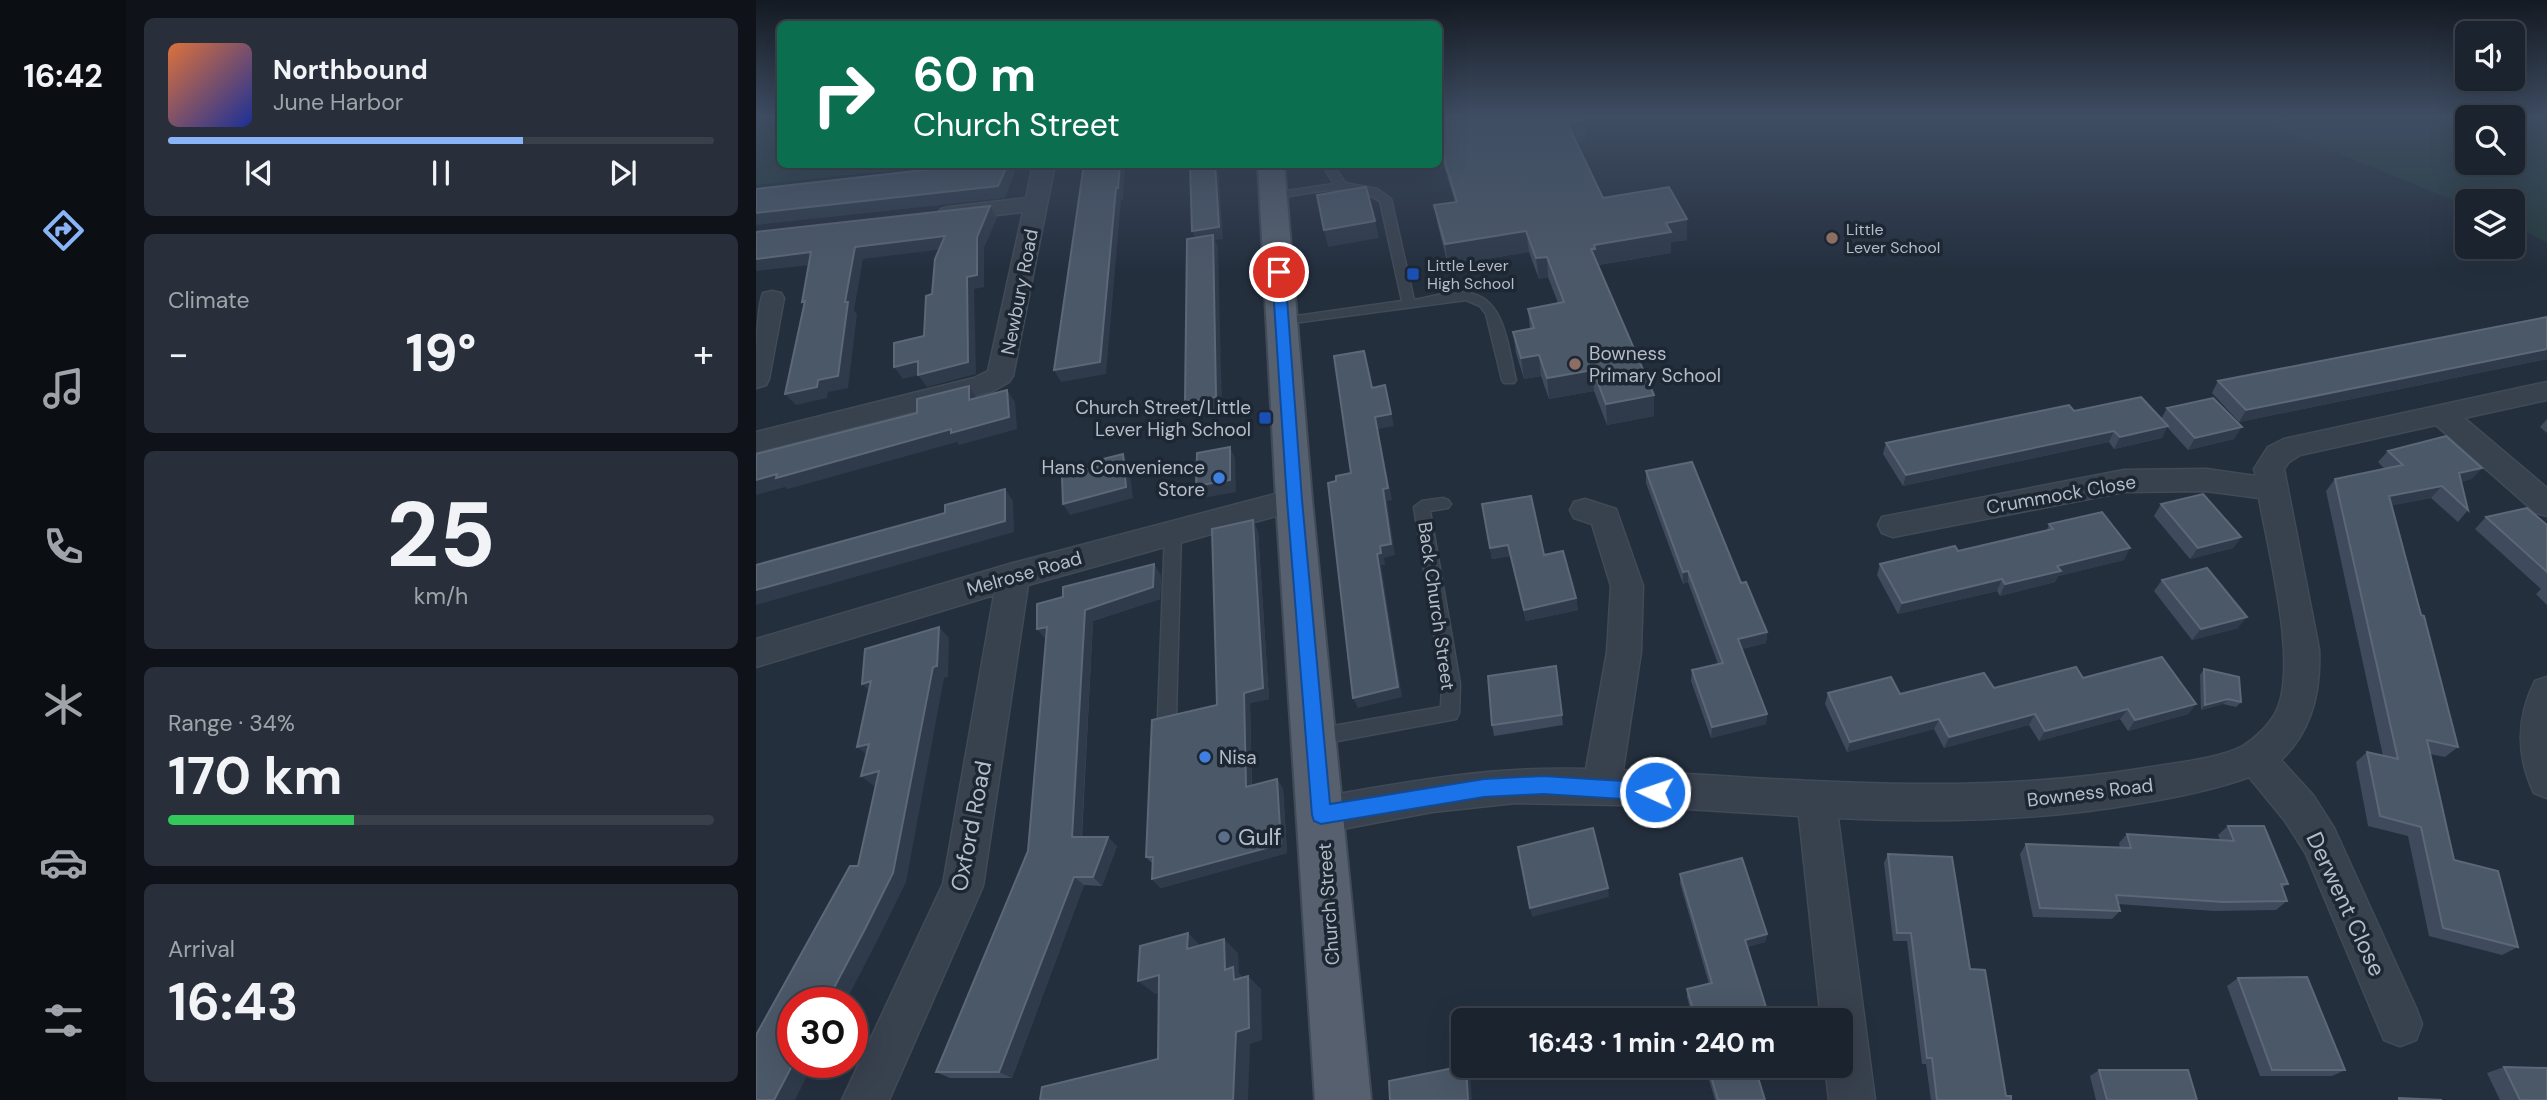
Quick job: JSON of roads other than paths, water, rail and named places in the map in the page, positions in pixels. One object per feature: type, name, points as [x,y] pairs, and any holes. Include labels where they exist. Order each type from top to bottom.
[{"type":"main road","name":"Church Street","points":[[1272,180],[1294,500],[1343,1100]]},
{"type":"street","name":"Newbury Road","points":[[756,442],[983,385],[1000,376],[1043,168]]},
{"type":"street","points":[[929,216],[1036,204]]},
{"type":"street","points":[[756,379],[772,298]]},
{"type":"street","points":[[2256,758],[2274,743],[2297,708],[2303,672],[2302,649],[2269,469],[2281,451],[2440,412],[2547,391]]},
{"type":"street","points":[[2440,412],[2547,505]]},
{"type":"street","name":"Crummock Close","points":[[1893,525],[2124,481],[2206,480],[2272,489]]},
{"type":"street","name":"Melrose Road","points":[[756,653],[1013,576],[1294,500]]},
{"type":"street","points":[[1585,510],[1605,517],[1627,586],[1625,652],[1601,789]]},
{"type":"street","name":"Oxford Road","points":[[865,1100],[963,887],[1013,576]]},
{"type":"street","points":[[2547,692],[2541,704],[2537,731],[2541,762],[2547,780]]},
{"type":"street","name":"Bowness Road","points":[[1321,815],[1484,788],[1543,785],[1816,801],[1961,804],[2083,795],[2170,781],[2256,758]]},
{"type":"street","name":"Derwent Close","points":[[2256,758],[2299,808],[2320,841],[2400,1024]]},
{"type":"street","points":[[1816,801],[1852,1100]]},
{"type":"lane","points":[[1330,168],[1342,187]]},
{"type":"lane","points":[[1272,180],[1363,188],[1377,192],[1385,199],[1409,304]]},
{"type":"lane","points":[[1282,322],[1466,296],[1484,303],[1492,314],[1509,380]]},
{"type":"lane","name":"Back Church Street","points":[[1315,737],[1450,713],[1451,684],[1422,507],[1443,504]]},
{"type":"lane","points":[[1167,717],[1172,532]]},
{"type":"place","name":"Little Lever School","points":[[1832,238]]},
{"type":"place","name":"Little Lever High School","points":[[1413,274]]},
{"type":"place","name":"Bowness Primary School","points":[[1575,364]]},
{"type":"place","name":"Church Street/Little Lever High School","points":[[1265,418]]},
{"type":"place","name":"Hans Convenience Store","points":[[1219,478]]},
{"type":"place","name":"Nisa","points":[[1205,757]]},
{"type":"place","name":"Gulf","points":[[1224,837]]}]
